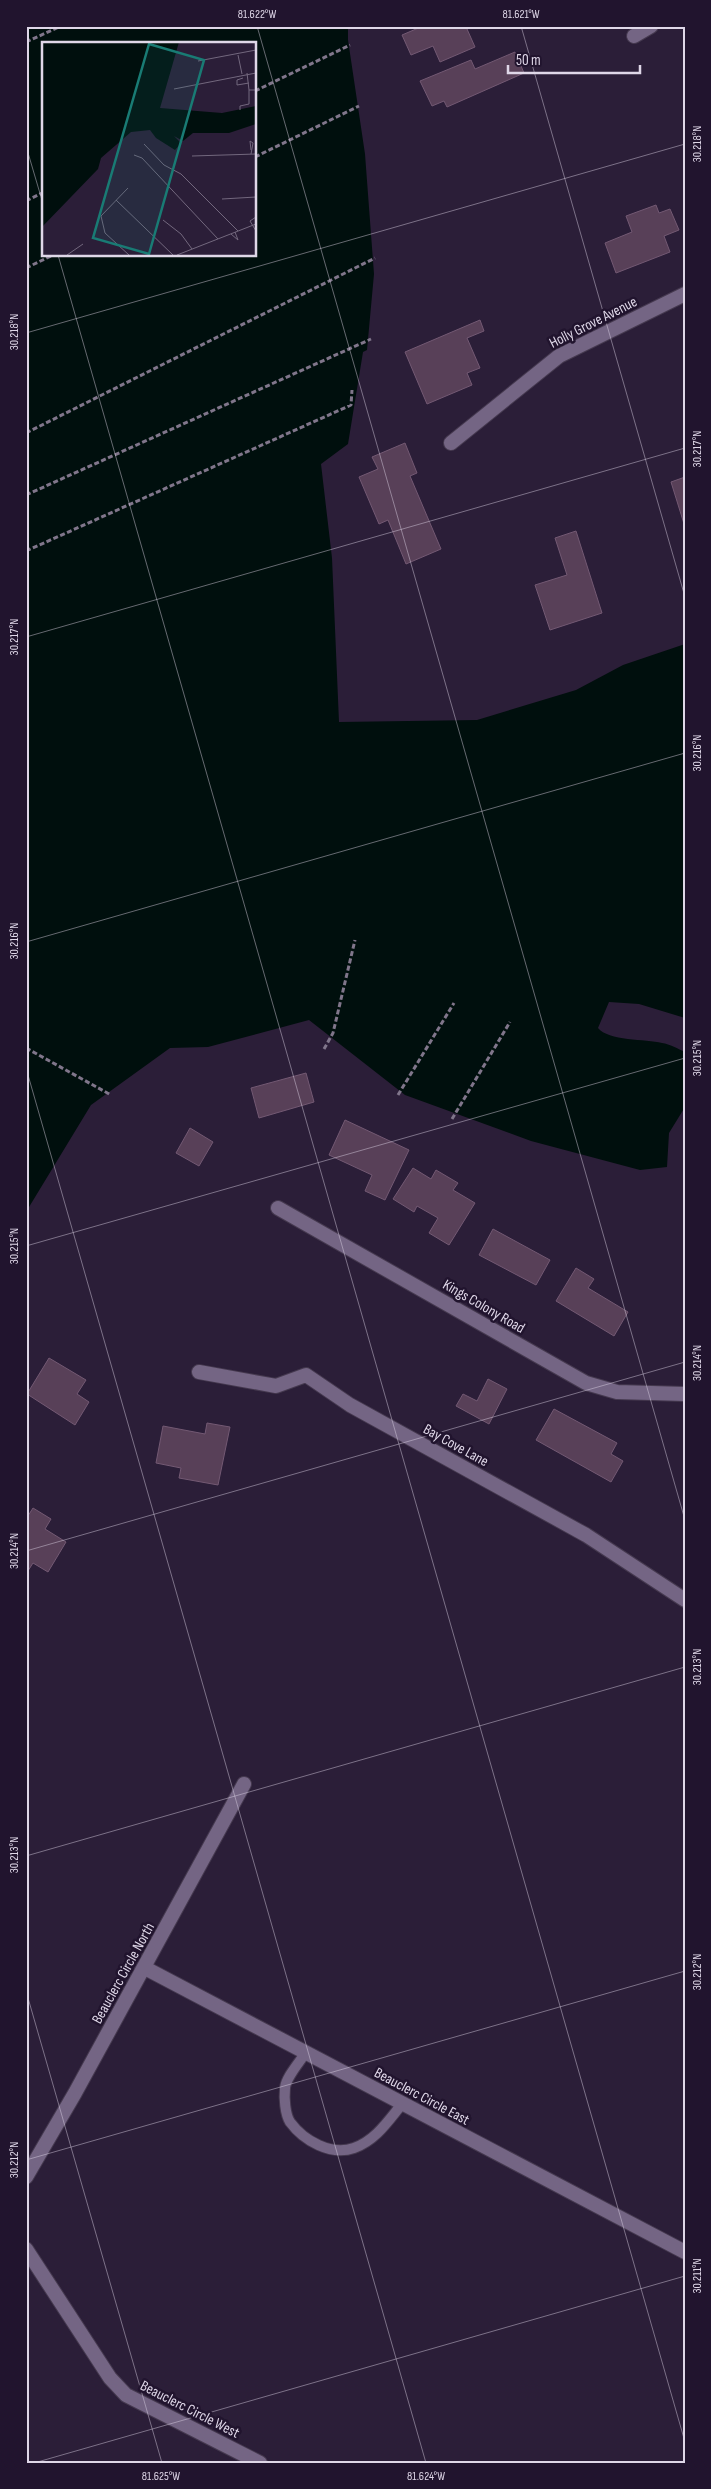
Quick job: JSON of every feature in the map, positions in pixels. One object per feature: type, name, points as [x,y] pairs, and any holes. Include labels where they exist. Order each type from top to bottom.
[{"type":"street","points":[[634,36],[651,26]]},
{"type":"street","name":"Holly Grove Avenue","points":[[451,443],[559,356],[685,294]]},
{"type":"street","name":"Kings Colony Road","points":[[278,1208],[586,1382],[617,1392],[685,1394]]},
{"type":"street","name":"Bay Cove Lane","points":[[199,1372],[276,1386],[306,1375],[350,1405],[586,1535],[685,1600]]},
{"type":"street","name":"Beauclerc Circle North","points":[[26,2177],[145,1968],[244,1784]]},
{"type":"street","name":"Beauclerc Circle East","points":[[145,1968],[685,2252]]},
{"type":"street","name":"Beauclerc Circle West","points":[[26,2249],[110,2378],[126,2394],[260,2463]]},
{"type":"lane","points":[[306,2052],[285,2086],[285,2105],[289,2121],[303,2135],[321,2146],[339,2150],[354,2148],[372,2138],[402,2104]]},
{"type":"path","points":[[26,42],[61,26]]},
{"type":"path","points":[[256,91],[350,45]]},
{"type":"path","points":[[256,157],[359,106]]},
{"type":"path","points":[[26,201],[42,193]]},
{"type":"path","points":[[26,268],[50,256]]},
{"type":"path","points":[[26,433],[375,258]]},
{"type":"path","points":[[26,494],[371,339]]},
{"type":"path","points":[[26,551],[351,404],[352,390]]},
{"type":"path","points":[[324,1049],[333,1033],[355,940]]},
{"type":"path","points":[[398,1096],[454,1003]]},
{"type":"path","points":[[452,1119],[510,1022]]},
{"type":"path","points":[[26,1048],[111,1095]]},
{"type":"shaded area","points":[[26,26],[348,26],[348,40],[365,154],[374,274],[367,350],[363,352],[348,444],[321,464],[332,558],[339,722],[477,720],[576,690],[623,665],[685,644],[685,1018],[639,1004],[609,1002],[598,1028],[610,1035],[671,1045],[685,1052],[685,1107],[669,1133],[667,1167],[640,1170],[531,1141],[405,1095],[309,1020],[208,1047],[170,1048],[91,1105],[26,1212]]},
{"type":"building","points":[[423,26],[472,26],[467,29],[475,47],[440,62],[433,46],[411,55],[402,35]]},
{"type":"building","points":[[515,52],[524,73],[447,107],[444,101],[432,106],[420,81],[471,60],[475,69]]},
{"type":"building","points":[[656,205],[659,213],[670,209],[679,230],[664,236],[670,252],[616,273],[605,243],[632,232],[626,216]]},
{"type":"building","points":[[480,320],[484,331],[467,338],[480,368],[467,373],[472,385],[427,404],[405,352]]},
{"type":"building","points":[[405,443],[417,473],[410,476],[441,549],[406,564],[388,520],[379,524],[359,477],[378,469],[372,457]]},
{"type":"building","points":[[685,477],[685,527],[671,482]]},
{"type":"building","points":[[576,531],[602,613],[550,630],[535,585],[567,575],[555,538]]},
{"type":"building","points":[[306,1073],[314,1102],[259,1118],[251,1088]]},
{"type":"building","points":[[345,1120],[409,1150],[385,1200],[365,1191],[372,1175],[329,1155]]},
{"type":"building","points":[[190,1128],[213,1142],[199,1166],[176,1153]]},
{"type":"building","points":[[413,1168],[431,1179],[436,1170],[458,1183],[453,1190],[475,1203],[449,1245],[429,1233],[438,1218],[417,1206],[414,1212],[393,1199]]},
{"type":"building","points":[[493,1229],[550,1260],[536,1285],[479,1255]]},
{"type":"building","points":[[576,1268],[594,1279],[588,1288],[628,1312],[614,1336],[556,1301]]},
{"type":"building","points":[[49,1358],[86,1380],[77,1394],[89,1402],[75,1425],[27,1394]]},
{"type":"building","points":[[488,1379],[507,1389],[489,1424],[456,1406],[463,1394],[477,1401]]},
{"type":"building","points":[[554,1409],[617,1443],[611,1454],[623,1461],[611,1482],[536,1440]]},
{"type":"building","points":[[207,1423],[230,1427],[218,1485],[179,1478],[181,1468],[156,1463],[163,1426],[205,1434]]},
{"type":"building","points":[[33,1508],[51,1519],[45,1529],[66,1542],[48,1572],[33,1563],[26,1574],[26,1519]]}]
